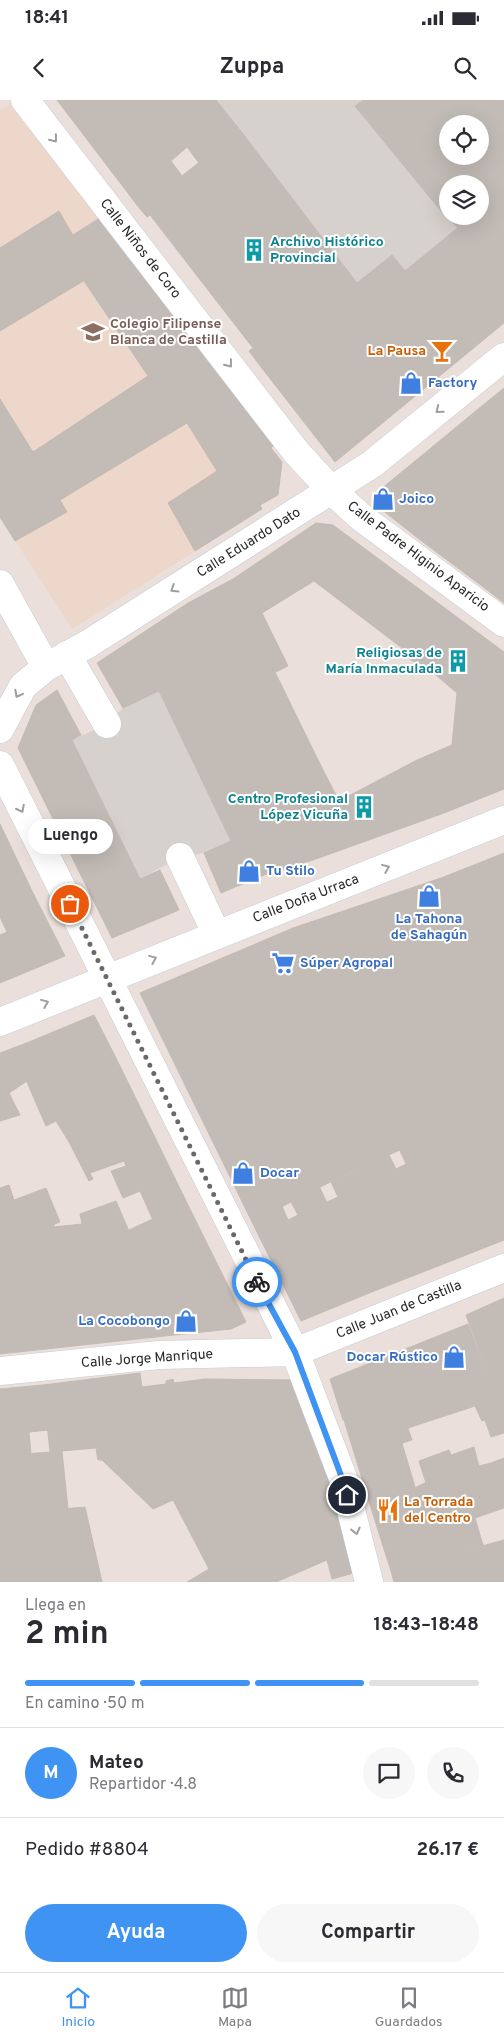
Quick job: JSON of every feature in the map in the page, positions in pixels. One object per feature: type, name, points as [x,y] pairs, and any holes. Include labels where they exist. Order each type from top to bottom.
[{"type":"street","name":"Calle Niños de Coro","points":[[25,100],[297,453],[332,491]]},
{"type":"street","name":"Calle Eduardo Dato","points":[[0,729],[22,686],[57,661],[332,491],[372,464],[504,357]]},
{"type":"street","name":"Calle Padre Higinio Aparicio","points":[[332,491],[362,518],[504,623]]},
{"type":"street","points":[[0,584],[107,724]]},
{"type":"street","points":[[0,765],[108,977],[258,1283],[295,1352],[342,1478],[369,1582]]},
{"type":"street","name":"Calle Doña Urraca","points":[[0,1022],[216,933],[504,820]]},
{"type":"street","points":[[180,857],[216,933]]},
{"type":"street","name":"Calle Juan de Castilla","points":[[295,1352],[504,1268]]},
{"type":"street","name":"Calle Jorge Manrique","points":[[0,1371],[159,1355],[295,1352]]},
{"type":"shaded area","points":[[216,100],[363,100],[355,106],[439,205],[439,225],[455,225],[458,228],[405,271],[392,255],[357,283]]},
{"type":"shaded area","name":"Colegio Filipense Blanca de Castilla","points":[[10,104],[273,446],[271,448],[282,462],[278,495],[261,505],[262,509],[72,629],[0,517],[0,110]]},
{"type":"shaded area","points":[[159,691],[231,841],[204,853],[180,857],[140,879],[72,740],[107,724],[123,708]]},
{"type":"building","points":[[57,100],[216,100],[240,130],[199,163],[187,147],[171,161],[182,176],[140,209]]},
{"type":"building","points":[[363,100],[504,100],[504,191],[489,203],[489,175],[439,175],[439,209],[355,106]]},
{"type":"building","name":"Archivo Histórico Provincial","points":[[240,130],[357,283],[337,299],[304,337],[261,367],[249,351],[253,348],[150,215],[147,217],[140,209]]},
{"type":"building","points":[[504,191],[504,241],[487,225],[489,225],[489,203]]},
{"type":"building","points":[[59,211],[95,274],[0,331],[0,248]]},
{"type":"building","points":[[98,219],[273,446],[271,448],[282,462],[278,495],[260,505],[262,509],[195,551],[168,503],[217,471],[187,423],[148,376],[84,281],[95,274],[73,235]]},
{"type":"building","points":[[461,225],[487,225],[504,241],[504,323],[408,402],[359,341],[365,334],[337,299],[392,255],[405,271]]},
{"type":"building","points":[[337,299],[365,334],[359,341],[408,402],[335,462],[261,367],[304,337]]},
{"type":"building","points":[[148,376],[187,423],[60,500],[67,512],[15,541],[0,517],[0,399],[33,452]]},
{"type":"building","points":[[504,388],[504,443],[477,410]]},
{"type":"building","points":[[477,410],[504,443],[504,521],[431,448]]},
{"type":"building","points":[[431,448],[468,485],[444,504],[419,539],[376,505],[375,497],[381,489]]},
{"type":"building","points":[[468,485],[504,521],[504,551],[499,559],[495,558],[478,583],[419,539],[444,504]]},
{"type":"building","name":"Religiosas de María Inmaculada","points":[[316,523],[333,525],[504,652],[504,789],[444,813],[417,760],[452,745],[457,693],[430,670],[427,672],[401,652],[402,648],[314,581],[262,613],[233,579]]},
{"type":"building","points":[[504,551],[504,603],[478,583],[495,558],[499,559]]},
{"type":"building","points":[[233,579],[262,613],[288,666],[231,694],[188,603]]},
{"type":"building","points":[[188,603],[313,860],[264,875],[221,893],[204,853],[231,841],[159,691],[123,708],[97,663]]},
{"type":"building","points":[[275,672],[318,760],[275,781],[231,694]]},
{"type":"building","points":[[57,690],[81,735],[72,740],[140,879],[160,870],[179,910],[112,938],[18,748],[36,705]]},
{"type":"building","name":"Centro Profesional López Vicuña","points":[[318,760],[339,801],[417,760],[444,813],[313,860],[275,781]]},
{"type":"building","points":[[0,824],[32,891],[0,907]]},
{"type":"building","points":[[504,853],[504,1092],[469,1097],[447,983],[465,950],[441,878]]},
{"type":"building","points":[[441,878],[465,950],[447,983],[469,1097],[481,1095],[493,1137],[493,1161],[504,1179],[504,1240],[446,1263],[403,1157],[293,928]]},
{"type":"building","points":[[32,891],[65,956],[0,983],[0,935],[7,932],[0,917],[0,907]]},
{"type":"building","points":[[293,928],[400,1150],[344,1175],[252,1222],[140,993]]},
{"type":"building","points":[[94,1015],[114,1054],[33,1096],[19,1063],[34,1054],[29,1042]]},
{"type":"building","points":[[29,1042],[34,1054],[19,1063],[27,1081],[9,1093],[20,1115],[0,1121],[0,1053]]},
{"type":"building","points":[[114,1054],[143,1113],[122,1123],[119,1118],[69,1142],[56,1121],[46,1126],[33,1096]]},
{"type":"building","points":[[504,1092],[504,1179],[493,1161],[493,1137],[481,1095]]},
{"type":"building","points":[[143,1113],[187,1203],[153,1220],[140,1191],[123,1198],[111,1171],[126,1166],[124,1161],[90,1173],[93,1179],[89,1181],[69,1142],[119,1118],[122,1123]]},
{"type":"building","points":[[389,1155],[396,1169],[406,1164],[446,1263],[369,1293],[327,1202],[338,1197],[331,1182]]},
{"type":"building","points":[[9,1185],[14,1200],[46,1188],[60,1222],[25,1235],[25,1238],[0,1243],[0,1188]]},
{"type":"building","points":[[320,1188],[369,1293],[301,1321],[252,1222],[282,1206],[288,1220],[298,1215],[291,1202]]},
{"type":"building","points":[[116,1201],[174,1335],[0,1354],[0,1243],[25,1238],[25,1235],[54,1224],[54,1227],[82,1224],[80,1214]]},
{"type":"building","points":[[187,1203],[246,1322],[231,1329],[174,1335],[129,1230]]},
{"type":"building","points":[[504,1298],[504,1418],[466,1315]]},
{"type":"building","points":[[468,1324],[504,1418],[504,1433],[491,1437],[485,1420],[482,1421],[475,1406],[408,1428],[405,1420],[384,1425],[379,1410],[343,1420],[330,1379]]},
{"type":"building","points":[[140,1373],[142,1387],[166,1384],[166,1381],[173,1379],[174,1383],[205,1379],[296,1380],[311,1416],[357,1572],[332,1579],[327,1560],[276,1582],[187,1582],[209,1569],[173,1500],[153,1509],[102,1460],[98,1460],[96,1448],[50,1452],[43,1385]]},
{"type":"building","points":[[43,1385],[48,1430],[29,1432],[31,1454],[0,1456],[0,1389]]},
{"type":"building","points":[[379,1410],[384,1425],[405,1420],[412,1440],[402,1443],[415,1487],[371,1508],[344,1420]]},
{"type":"building","points":[[474,1447],[477,1459],[426,1483],[419,1461],[449,1450],[451,1455]]},
{"type":"building","points":[[62,1451],[68,1509],[42,1511],[40,1501],[0,1505],[0,1456]]},
{"type":"building","points":[[504,1458],[504,1478],[496,1481],[491,1463]]},
{"type":"building","points":[[477,1459],[479,1466],[491,1463],[496,1481],[504,1478],[504,1508],[475,1518],[483,1545],[391,1571],[371,1508]]},
{"type":"building","points":[[40,1501],[42,1511],[85,1507],[102,1582],[29,1582],[25,1559],[0,1564],[0,1505]]},
{"type":"building","points":[[504,1540],[504,1582],[394,1582],[391,1571]]},
{"type":"building","points":[[25,1559],[29,1582],[0,1582],[0,1564]]},
{"type":"way so far","points":[[70,904],[102,965],[257,1282]]},
{"type":"place","name":"Archivo Histórico Provincial","points":[[254,250]]},
{"type":"place","name":"Colegio Filipense Blanca de Castilla","points":[[93,332]]},
{"type":"place","name":"La Pausa","points":[[442,351]]},
{"type":"place","name":"Factory","points":[[411,383]]},
{"type":"place","name":"Joico","points":[[383,499]]},
{"type":"place","name":"Religiosas de María Inmaculada","points":[[458,661]]},
{"type":"place","name":"Centro Profesional López Vicuña","points":[[364,807]]},
{"type":"place","name":"Tu Stilo","points":[[249,871]]},
{"type":"place","name":"La Tahona de Sahagún","points":[[429,896]]},
{"type":"place","name":"Luengo","points":[[70,904]]},
{"type":"place","name":"Súper Agropal","points":[[283,963]]},
{"type":"place","name":"Docar","points":[[243,1173]]},
{"type":"place","name":"La Cocobongo","points":[[186,1321]]},
{"type":"place","name":"Docar Rústico","points":[[454,1357]]},
{"type":"place","name":"La Torrada del Centro","points":[[388,1510]]},
{"type":"route","points":[[257,1282],[295,1352],[347,1495]]}]
